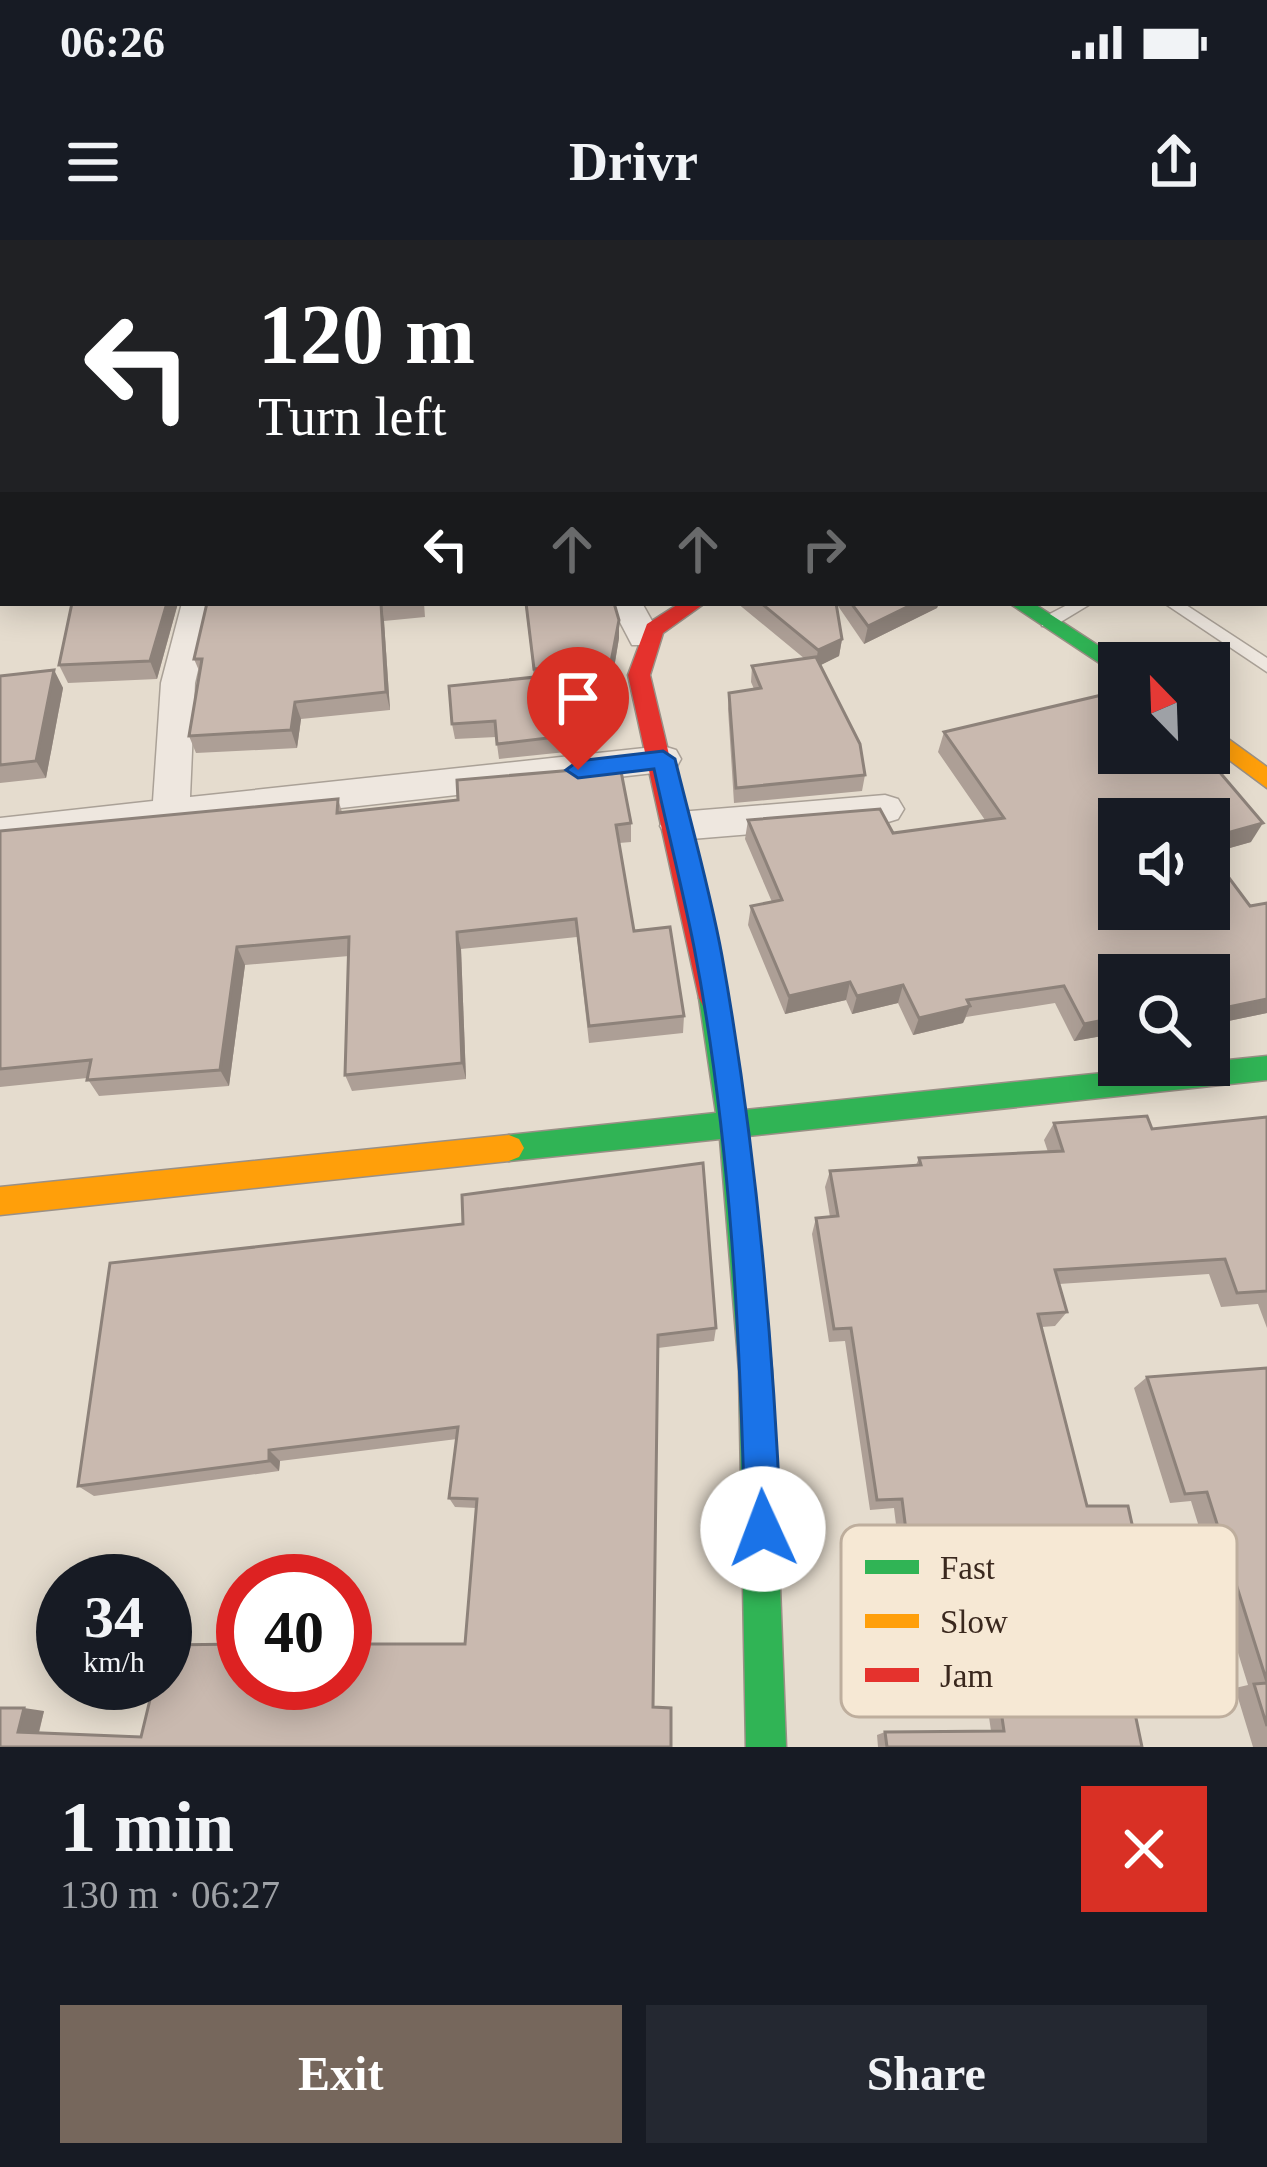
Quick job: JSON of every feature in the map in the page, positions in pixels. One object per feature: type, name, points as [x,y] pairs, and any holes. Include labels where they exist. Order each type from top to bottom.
[{"type":"street","points":[[171,813],[178,683],[197,606]]},
{"type":"street","points":[[628,606],[644,637],[640,675],[707,950],[735,1124],[756,1339],[766,1747]]},
{"type":"street","points":[[644,637],[659,620],[689,606]]},
{"type":"street","points":[[1024,606],[1098,655]]},
{"type":"street","points":[[1230,751],[1267,780]]},
{"type":"street","points":[[0,832],[663,759]]},
{"type":"street","points":[[679,826],[885,809]]},
{"type":"street","points":[[0,1201],[1267,1068]]},
{"type":"lane","points":[[1048,622],[1078,606]]},
{"type":"lane","points":[[1177,606],[1267,666]]},
{"type":"building","points":[[71,606],[166,606],[150,661],[59,665]]},
{"type":"building","points":[[206,606],[381,606],[386,692],[295,702],[291,730],[189,736],[202,659],[194,659]]},
{"type":"building","points":[[526,606],[615,606],[619,620],[611,662],[534,669]]},
{"type":"building","points":[[765,606],[836,606],[842,639],[818,650]]},
{"type":"building","points":[[853,606],[909,606],[868,626]]},
{"type":"building","points":[[816,657],[860,744],[865,775],[736,788],[729,693],[761,688],[752,666]]},
{"type":"building","points":[[54,670],[36,761],[0,765],[0,676]]},
{"type":"building","points":[[555,675],[565,736],[497,744],[495,721],[452,724],[449,686]]},
{"type":"building","points":[[1098,696],[1098,774],[1221,774],[1263,823],[1230,832],[1230,798],[1098,798],[1098,930],[1230,930],[1230,879],[1250,906],[1267,903],[1267,999],[1230,1007],[1230,954],[1098,954],[1098,1021],[1084,1024],[1064,986],[967,1000],[970,1006],[919,1018],[903,985],[857,996],[850,982],[789,996],[751,906],[782,900],[748,820],[880,809],[893,833],[1004,818],[944,732]]},
{"type":"building","points":[[620,766],[631,823],[616,825],[634,931],[670,927],[684,1016],[589,1026],[576,919],[457,932],[462,1063],[345,1075],[349,937],[237,947],[220,1070],[87,1080],[91,1060],[0,1069],[0,831],[338,799],[337,813],[458,800],[457,780]]},
{"type":"building","points":[[1147,1116],[1152,1129],[1267,1117],[1267,1291],[1237,1293],[1225,1259],[1055,1270],[1067,1312],[1038,1314],[1087,1506],[1128,1506],[1132,1525],[905,1525],[902,1499],[877,1500],[851,1328],[834,1329],[816,1218],[838,1216],[830,1171],[921,1165],[919,1158],[1063,1151],[1054,1123]]},
{"type":"building","points":[[703,1163],[716,1328],[658,1335],[653,1707],[671,1708],[671,1747],[0,1747],[0,1708],[24,1708],[18,1732],[141,1737],[148,1710],[192,1710],[192,1645],[216,1644],[216,1710],[372,1710],[372,1644],[465,1644],[477,1499],[449,1498],[458,1427],[269,1450],[269,1461],[78,1486],[110,1263],[463,1224],[462,1195]]},
{"type":"building","points":[[1267,1368],[1267,1682],[1237,1587],[1237,1525],[1217,1525],[1207,1492],[1185,1494],[1147,1377]]},
{"type":"building","points":[[1267,1683],[1267,1726],[1254,1684]]},
{"type":"building","points":[[1002,1717],[1136,1717],[1142,1747],[887,1747],[885,1732],[1004,1731]]},
{"type":"traffic: fast","points":[[1024,606],[1098,655]]},
{"type":"traffic: fast","points":[[713,998],[740,1184],[756,1371],[766,1747]]},
{"type":"traffic: fast","points":[[509,1148],[1267,1068]]},
{"type":"traffic: slow","points":[[1230,750],[1267,780]]},
{"type":"traffic: slow","points":[[0,1201],[509,1148]]},
{"type":"traffic: jam","points":[[690,606],[654,629],[639,675],[713,998]]},
{"type":"route","points":[[578,770],[663,759],[707,950],[735,1124],[756,1339],[763,1529]]}]
